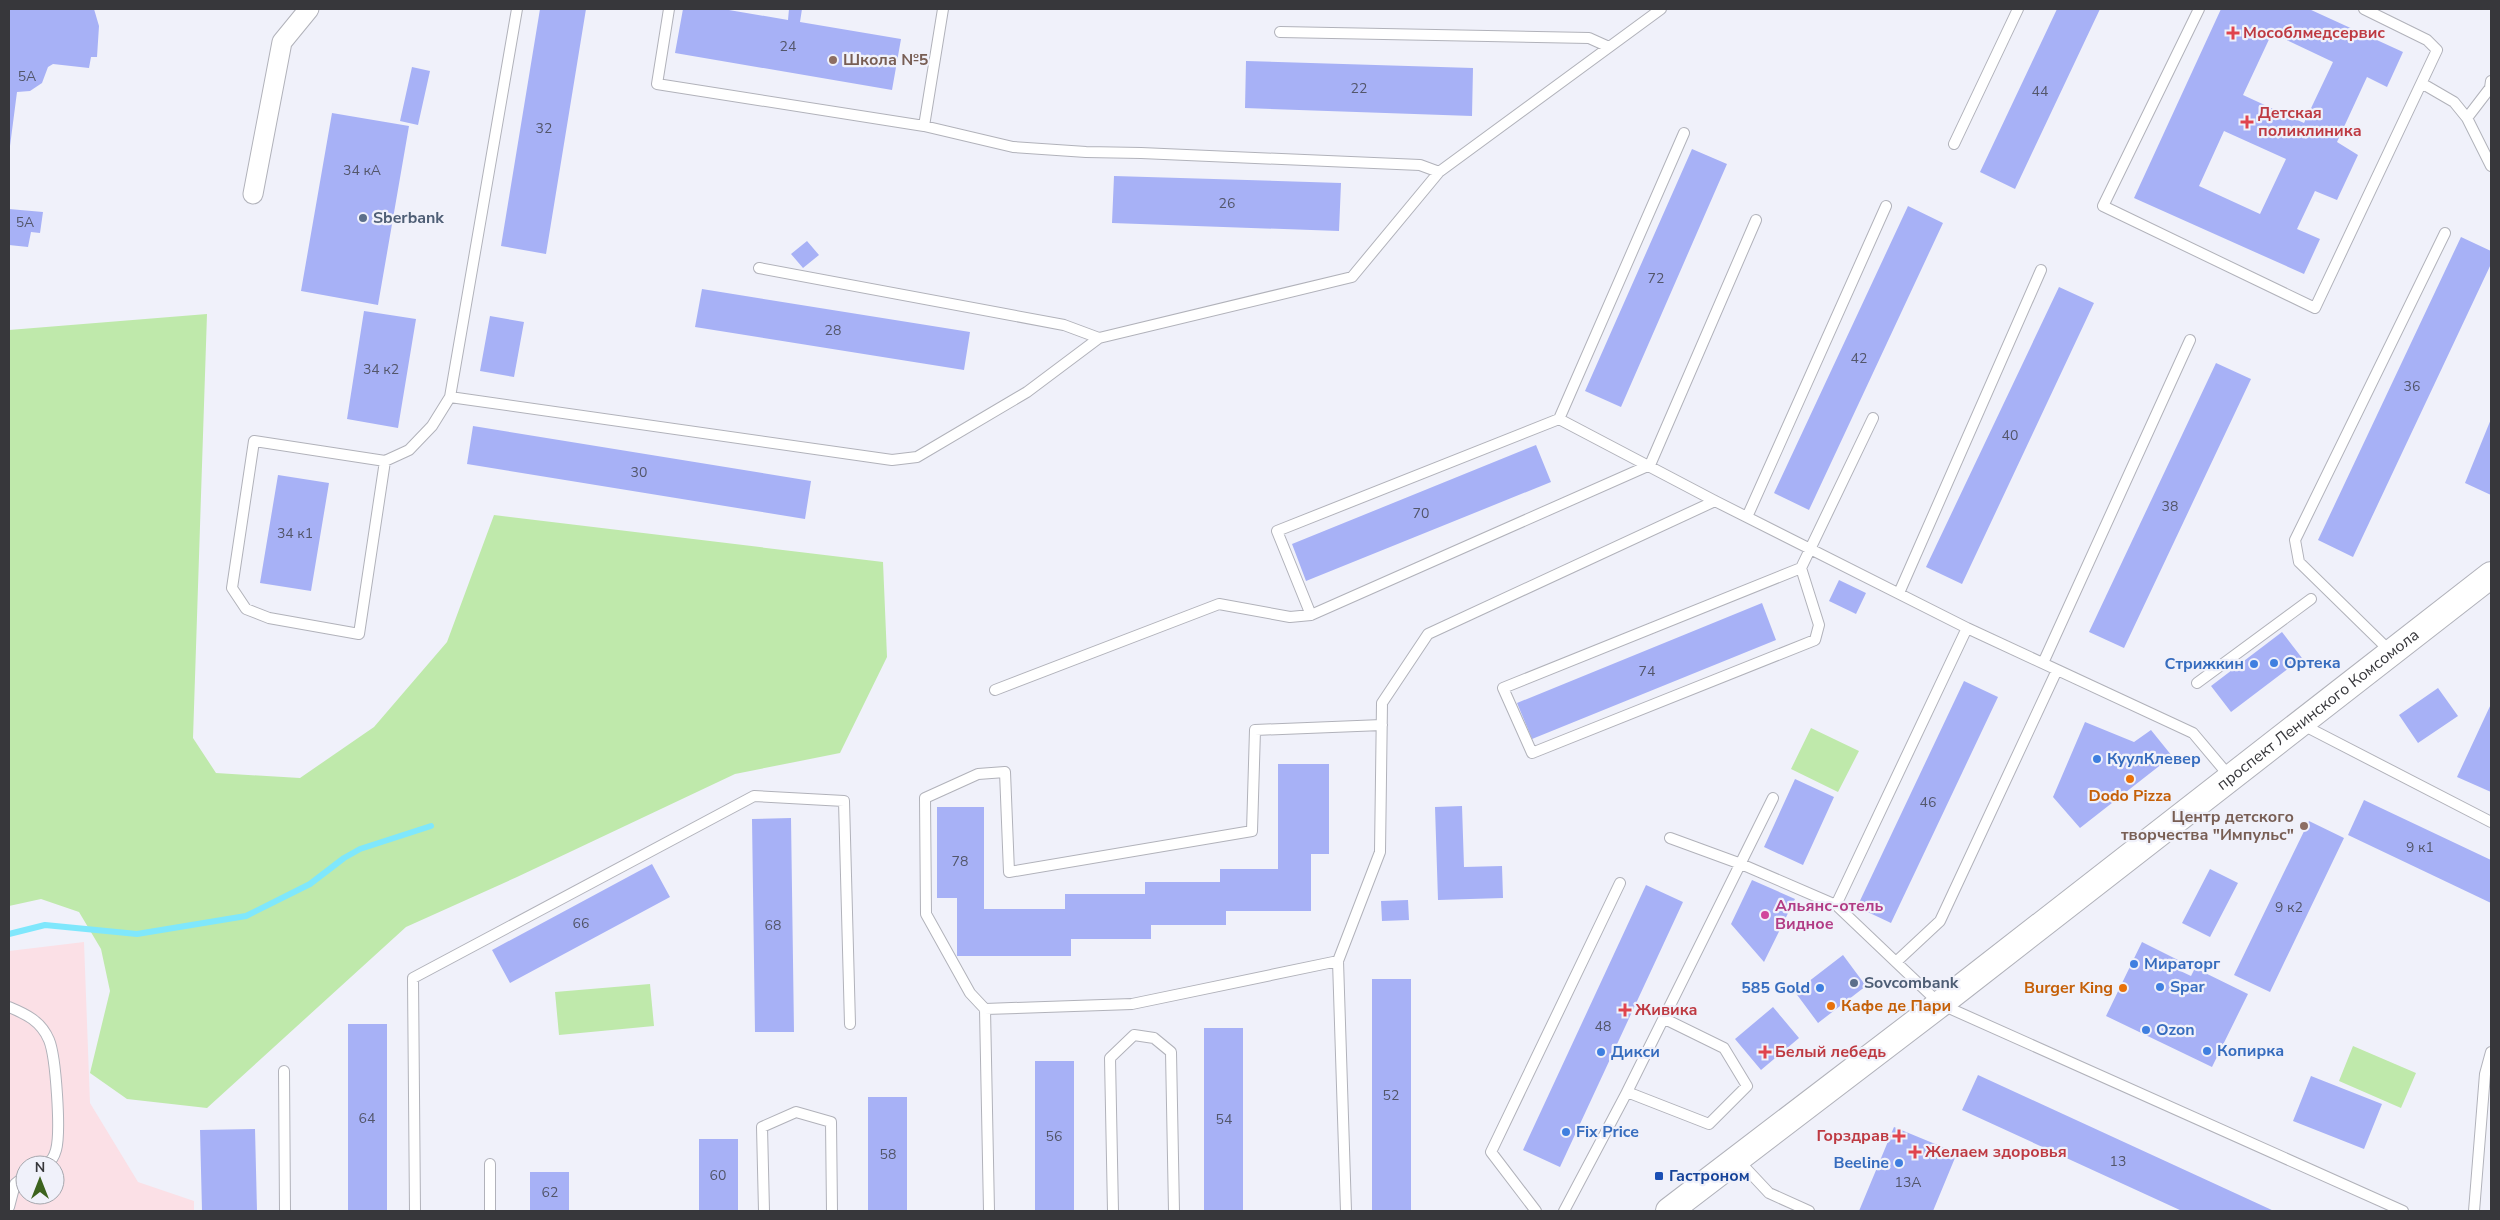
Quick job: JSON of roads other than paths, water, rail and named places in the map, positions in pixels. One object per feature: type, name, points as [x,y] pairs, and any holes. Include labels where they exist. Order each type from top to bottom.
[{"type":"main road","name":"проспект Ленинского Комсомола","points":[[1669,1211],[1940,1004],[2491,575]]},
{"type":"street","points":[[253,194],[282,42],[310,9]]},
{"type":"lane","points":[[385,461],[359,634],[269,618],[246,610],[232,588],[254,441],[385,461],[409,450],[432,426],[450,397],[517,9]]},
{"type":"lane","points":[[670,9],[657,84],[924,126],[1013,147],[1086,152],[1141,152],[1420,166],[1438,172]]},
{"type":"lane","points":[[924,126],[943,9]]},
{"type":"lane","points":[[450,397],[892,460],[917,457],[1027,392],[1099,338],[1352,277],[1438,172],[1661,9]]},
{"type":"lane","points":[[1954,144],[2018,9]]},
{"type":"lane","points":[[2199,9],[2103,206],[2315,308],[2423,84],[2437,50],[2428,40],[2364,9]]},
{"type":"lane","points":[[1280,32],[1589,38],[1608,47]]},
{"type":"lane","points":[[2467,118],[2490,88],[2491,80]]},
{"type":"lane","points":[[2423,84],[2454,102],[2467,118],[2491,166]]},
{"type":"lane","points":[[1311,615],[1277,531],[1559,419],[1684,133]]},
{"type":"lane","points":[[1747,517],[1886,206]]},
{"type":"lane","points":[[995,690],[1219,604],[1290,617],[1311,615],[1650,465],[1756,220]]},
{"type":"lane","points":[[2392,653],[2299,562],[2295,540],[2445,233]]},
{"type":"lane","points":[[759,268],[1064,325],[1099,338]]},
{"type":"lane","points":[[1899,593],[2041,270]]},
{"type":"lane","points":[[2043,663],[2190,340]]},
{"type":"lane","points":[[1800,568],[1819,625],[1815,640],[1532,752],[1503,688],[1800,568],[1811,549],[1873,418]]},
{"type":"lane","points":[[1559,419],[1747,517],[1967,628],[2193,733],[2230,777]]},
{"type":"lane","points":[[1346,1211],[1338,961],[1380,852],[1382,703],[1428,634],[1714,500]]},
{"type":"lane","points":[[2197,683],[2311,599]]},
{"type":"lane","points":[[1836,905],[1967,628]]},
{"type":"lane","points":[[1896,962],[1940,921],[2057,670]]},
{"type":"lane","points":[[2301,723],[2491,822]]},
{"type":"lane","points":[[989,1211],[985,1009],[970,993],[926,914],[925,798],[978,774],[1005,772],[1009,872],[1252,830],[1255,730],[1382,725]]},
{"type":"lane","points":[[415,1211],[413,978],[754,796],[844,801],[850,1024]]},
{"type":"lane","points":[[1564,1211],[1665,1019],[1773,798]]},
{"type":"lane","points":[[1670,838],[1741,864],[1836,905],[1940,1004],[2403,1211]]},
{"type":"lane","points":[[1536,1211],[1491,1152],[1620,883]]},
{"type":"lane","points":[[985,1009],[1132,1004],[1338,961]]},
{"type":"lane","points":[[9,1007],[32,1016],[48,1039],[56,1081],[57,1148],[55,1155]]},
{"type":"lane","points":[[1627,1092],[1709,1124],[1747,1086],[1724,1048],[1665,1019]]},
{"type":"lane","points":[[1113,1211],[1110,1058],[1134,1036],[1154,1038],[1171,1052],[1174,1211]]},
{"type":"lane","points":[[2474,1211],[2485,1074],[2491,1052]]},
{"type":"lane","points":[[284,1071],[285,1211]]},
{"type":"lane","points":[[764,1211],[762,1127],[796,1112],[831,1122],[832,1211]]},
{"type":"lane","points":[[1738,1160],[1769,1192],[1809,1211]]},
{"type":"lane","points":[[490,1164],[490,1211]]},
{"type":"lane","points":[[9,1207],[15,1184]]},
{"type":"waterway","points":[[9,934],[45,925],[137,934],[246,916],[310,884],[344,858],[360,849],[431,826]]},
{"type":"place","name":"Мособлмедсервис","points":[[2233,33]]},
{"type":"place","name":"Школа №5","points":[[833,60]]},
{"type":"place","name":"Детская поликлиника","points":[[2247,122]]},
{"type":"place","name":"Sberbank","points":[[363,218]]},
{"type":"place","name":"Ортека","points":[[2274,663]]},
{"type":"place","name":"Стрижкин","points":[[2254,664]]},
{"type":"place","name":"КуулКлевер","points":[[2097,759]]},
{"type":"place","name":"Dodo Pizza","points":[[2130,779]]},
{"type":"place","name":"Центр детского творчества \"Импульс\"","points":[[2304,826]]},
{"type":"place","name":"Альянс-отель Видное","points":[[1765,915]]},
{"type":"place","name":"Мираторг","points":[[2134,964]]},
{"type":"place","name":"Sovcombank","points":[[1854,983]]},
{"type":"place","name":"Spar","points":[[2160,987]]},
{"type":"place","name":"585 Gold","points":[[1820,988]]},
{"type":"place","name":"Burger King","points":[[2123,988]]},
{"type":"place","name":"Кафе де Пари","points":[[1831,1006]]},
{"type":"place","name":"Живика","points":[[1625,1010]]},
{"type":"place","name":"Ozon","points":[[2146,1030]]},
{"type":"place","name":"Копирка","points":[[2207,1051]]},
{"type":"place","name":"Дикси","points":[[1601,1052]]},
{"type":"place","name":"Белый лебедь","points":[[1765,1052]]},
{"type":"place","name":"Fix Price","points":[[1566,1132]]},
{"type":"place","name":"Горздрав","points":[[1899,1136]]},
{"type":"place","name":"Желаем здоровья","points":[[1915,1152]]},
{"type":"place","name":"Beeline","points":[[1899,1163]]},
{"type":"place","name":"Гастроном","points":[[1659,1176]]}]
